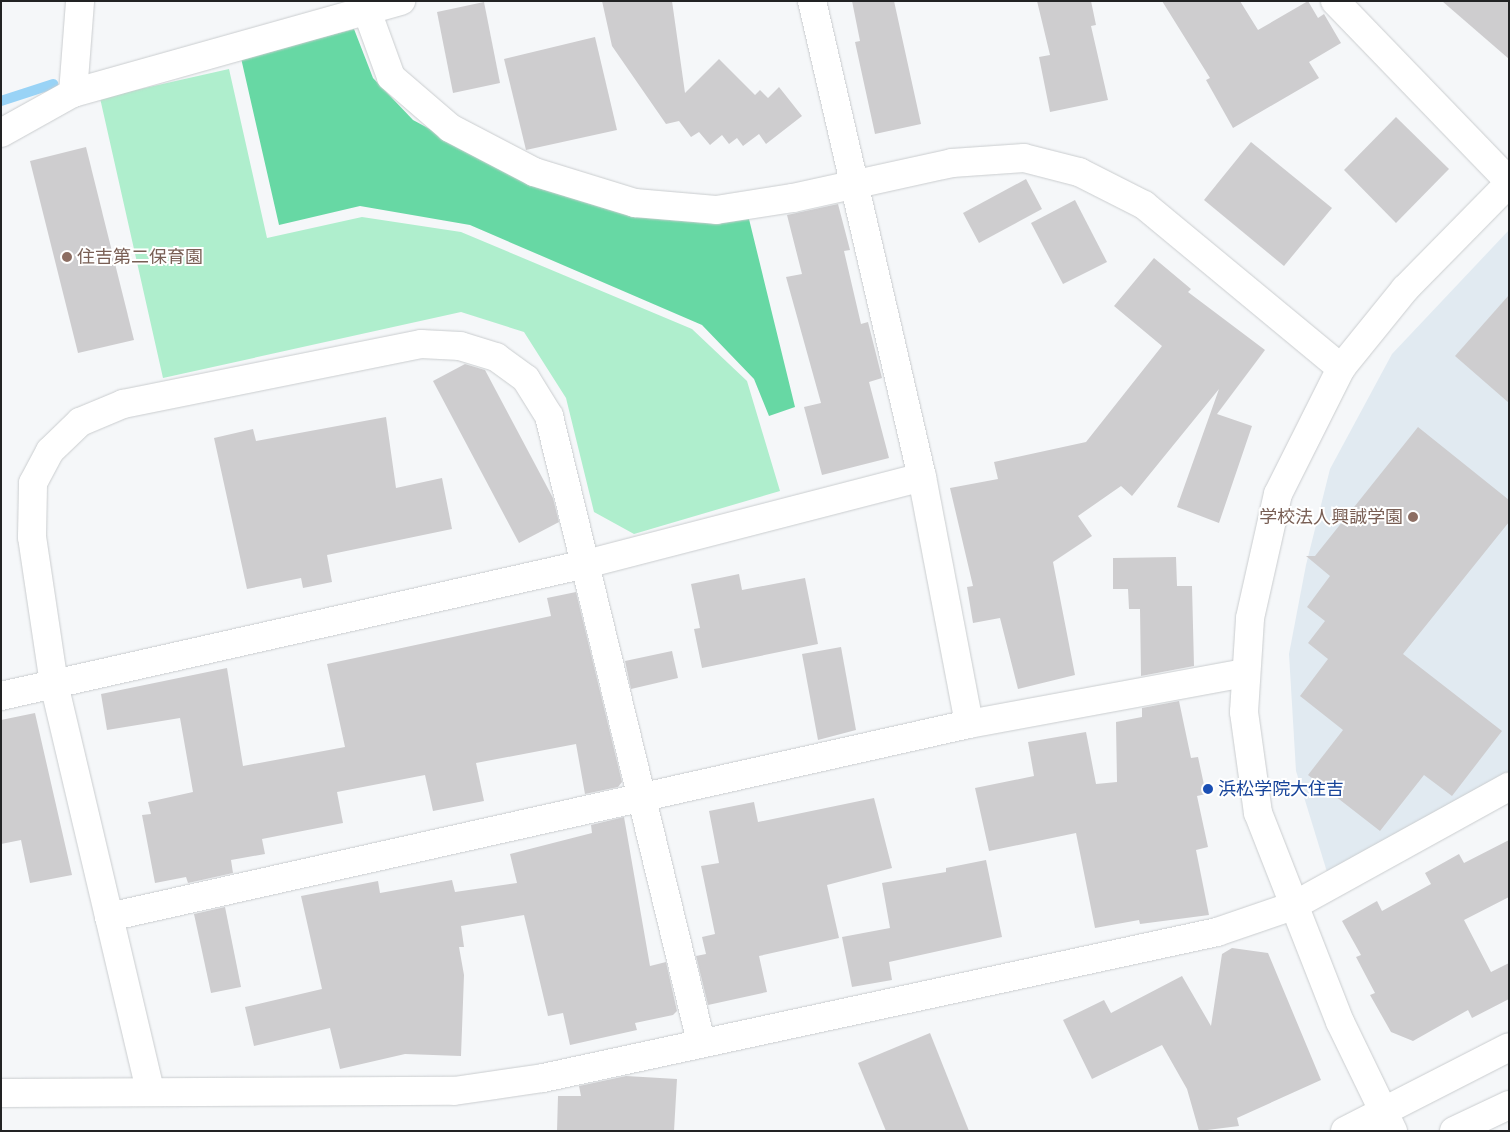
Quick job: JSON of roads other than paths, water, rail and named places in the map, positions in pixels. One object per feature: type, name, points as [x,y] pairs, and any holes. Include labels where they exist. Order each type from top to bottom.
[{"type":"street","points":[[73,93],[80,1]]},
{"type":"street","points":[[1,133],[73,93],[401,1]]},
{"type":"street","points":[[812,1],[922,476],[969,724]]},
{"type":"street","points":[[1335,1],[1509,182],[1404,289],[1341,368],[1278,494],[1250,618],[1244,673],[1244,712],[1258,814],[1340,1022],[1388,1120]]},
{"type":"street","points":[[367,11],[391,77],[450,128],[534,172],[635,203],[716,210],[792,198],[853,183],[952,163],[1024,158],[1079,172],[1144,205],[1341,368]]},
{"type":"street","points":[[150,1090],[54,684],[32,537],[33,482],[50,451],[80,422],[123,404],[421,344],[460,346],[496,357],[526,379],[549,416],[586,564],[640,800],[701,1042]]},
{"type":"street","points":[[1,696],[586,564],[922,476]]},
{"type":"street","points":[[109,917],[640,800],[969,724],[1244,673]]},
{"type":"street","points":[[1,1092],[150,1090],[454,1091],[543,1078],[701,1042],[1217,932],[1293,906],[1509,787]]},
{"type":"street","points":[[1346,1131],[1388,1120],[1509,1047]]},
{"type":"street","points":[[1454,1131],[1509,1104]]},
{"type":"waterway","points":[[1,101],[53,84]]},
{"type":"place","name":"住吉第二保育園","points":[[67,257]]},
{"type":"place","name":"学校法人興誠学園","points":[[1413,517]]},
{"type":"place","name":"浜松学院大住吉","points":[[1208,789]]}]
